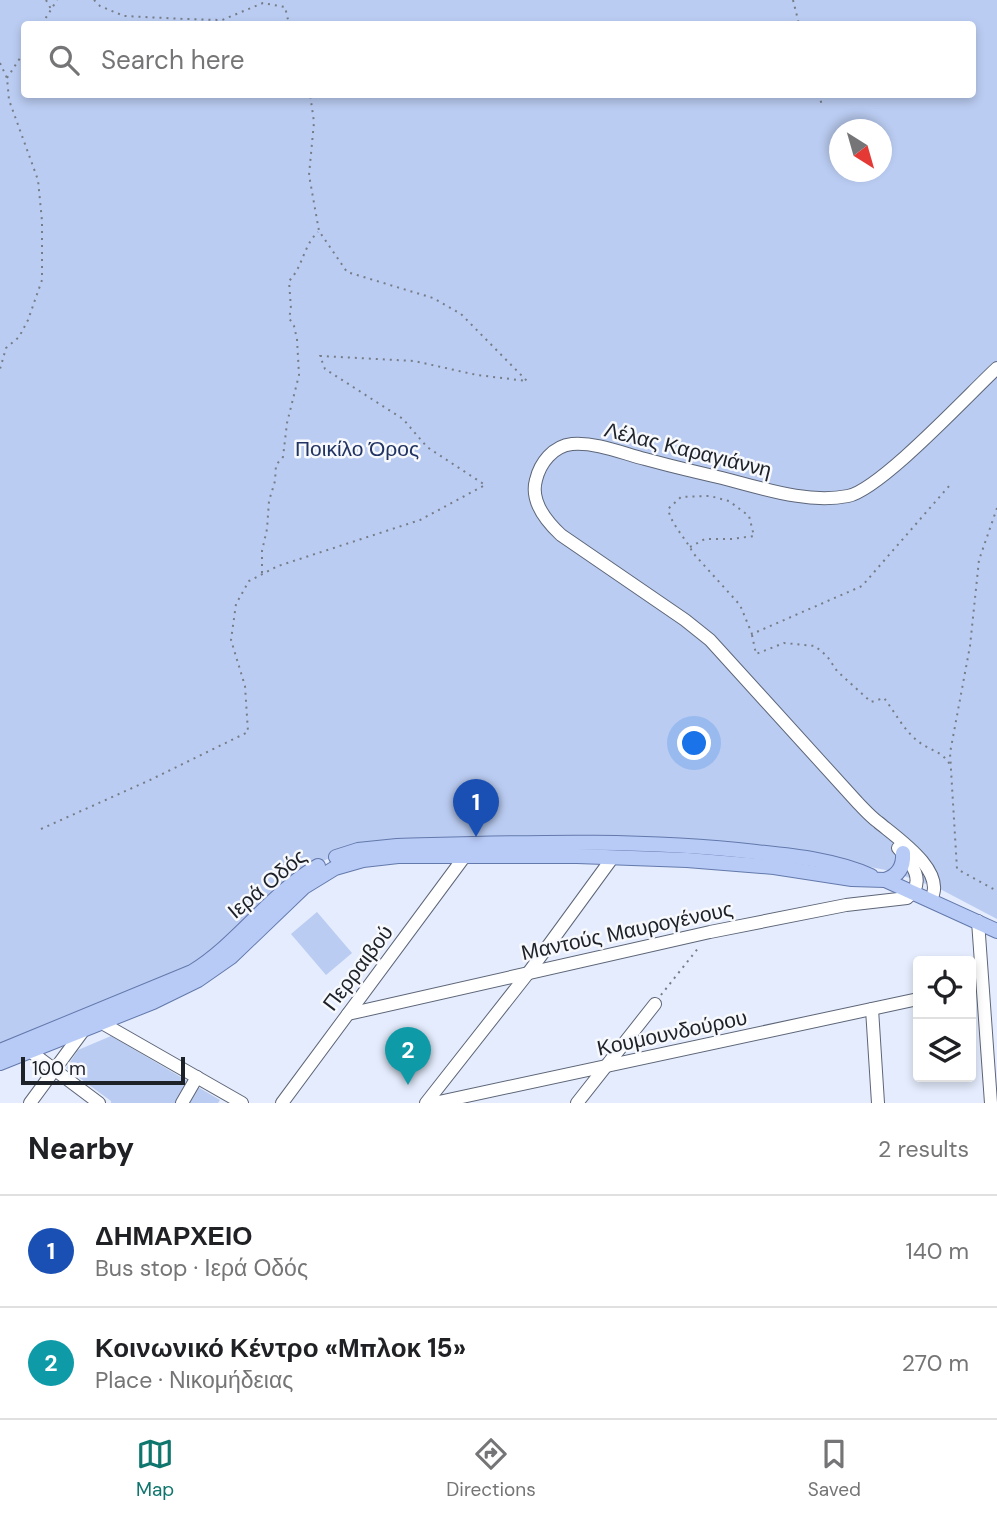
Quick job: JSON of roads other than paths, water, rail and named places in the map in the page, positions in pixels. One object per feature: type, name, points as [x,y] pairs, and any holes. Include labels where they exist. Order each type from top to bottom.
[{"type":"main road","name":"Ιερά Οδός","points":[[0,1051],[192,972],[225,949],[299,879],[329,860],[358,850],[436,845],[665,843],[774,854],[855,869],[914,892],[997,931]]},
{"type":"main road","points":[[880,879],[894,877],[901,869],[903,853]]},
{"type":"main road","name":"Ιερά Οδός","points":[[0,1063],[174,993],[211,973],[232,957],[304,887],[335,868],[349,863],[381,857],[613,857],[748,864],[852,879],[880,879]]},
{"type":"street","name":"Λέλας Καραγιάννη","points":[[914,892],[918,882],[916,873],[903,853],[710,640],[561,535],[552,527],[538,505],[535,485],[543,463],[561,447],[572,444],[603,447],[769,490],[817,498],[849,495],[876,482],[997,368]]},
{"type":"street","name":"Λέλας Καραγιάννη","points":[[876,821],[902,841],[925,867],[934,888],[930,899]]},
{"type":"street","name":"Περραιβού","points":[[282,1103],[466,856]]},
{"type":"street","points":[[426,1103],[529,972],[613,857]]},
{"type":"street","name":"Μαντούς Μαυρογένους","points":[[348,1014],[710,932],[846,905],[903,900],[914,892]]},
{"type":"street","points":[[978,921],[976,986],[990,1103]]},
{"type":"street","name":"Κουμουνδούρου","points":[[434,1103],[913,1000]]},
{"type":"street","points":[[578,1103],[655,1004]]},
{"type":"street","points":[[872,1009],[878,1103]]},
{"type":"street","points":[[102,1023],[242,1103]]},
{"type":"street","points":[[30,1103],[83,1031]]},
{"type":"street","points":[[31,1052],[99,1103]]},
{"type":"street","points":[[182,1103],[197,1077]]},
{"type":"place","name":"ΔΗΜΑΡΧΕΙΟ","points":[[476,837]]},
{"type":"place","name":"Κοινωνικό Κέντρο «Μπλοκ 15»","points":[[408,1085]]},
{"type":"park label","name":"Ποικίλο Όρος","points":[[357,449]]}]
